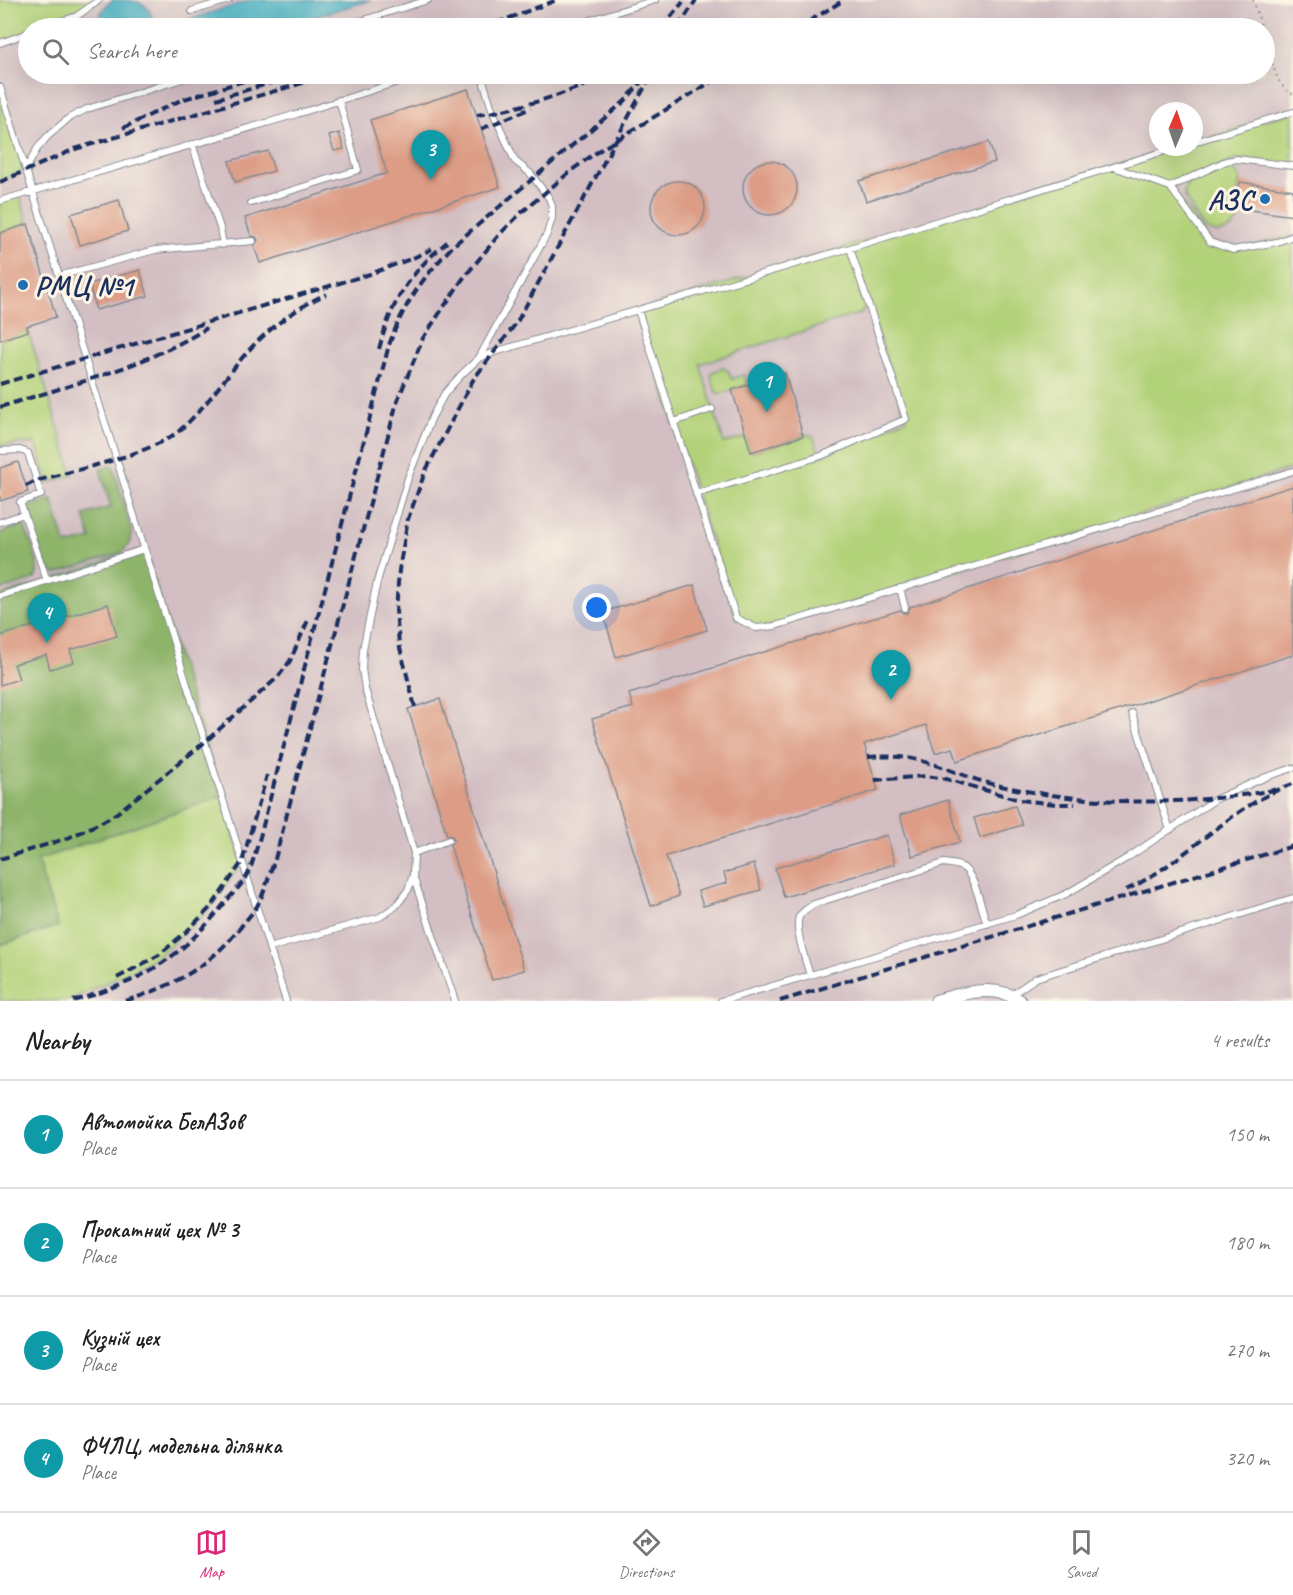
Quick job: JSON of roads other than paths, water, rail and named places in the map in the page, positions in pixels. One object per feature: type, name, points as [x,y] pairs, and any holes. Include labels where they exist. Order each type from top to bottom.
[{"type":"street","points":[[936,1001],[983,991],[1015,998]]},
{"type":"lane","points":[[71,18],[99,0]]},
{"type":"lane","points":[[192,11],[229,0]]},
{"type":"lane","points":[[371,18],[428,0]]},
{"type":"lane","points":[[597,18],[655,0]]},
{"type":"lane","points":[[0,43],[18,37]]},
{"type":"lane","points":[[26,169],[47,136],[69,118],[87,109],[166,84]]},
{"type":"lane","points":[[0,201],[391,84]]},
{"type":"lane","points":[[269,948],[380,917],[396,906],[408,890],[413,875],[414,853],[366,689],[362,658],[377,582],[408,478],[432,417],[445,393],[478,358],[547,234],[552,218],[549,198],[530,173],[515,161],[484,84]]},
{"type":"lane","points":[[0,87],[286,1001]]},
{"type":"lane","points":[[251,203],[358,170],[339,100]]},
{"type":"lane","points":[[1203,139],[1293,112]]},
{"type":"lane","points":[[192,144],[220,228],[223,245]]},
{"type":"lane","points":[[478,358],[850,248],[1149,156]]},
{"type":"lane","points":[[1170,187],[1226,161],[1237,159],[1293,166]]},
{"type":"lane","points":[[1113,167],[1170,187],[1210,242],[1233,250],[1277,242],[1293,236]]},
{"type":"lane","points":[[59,276],[155,250],[253,242]]},
{"type":"lane","points":[[696,494],[821,456],[906,419],[850,248]]},
{"type":"lane","points":[[638,310],[736,618],[756,628],[775,626],[1293,471]]},
{"type":"lane","points":[[674,422],[712,409]]},
{"type":"lane","points":[[0,451],[20,450],[28,453],[41,495],[20,502],[47,581]]},
{"type":"lane","points":[[0,522],[24,514]]},
{"type":"lane","points":[[0,596],[144,549]]},
{"type":"lane","points":[[900,588],[905,608]]},
{"type":"lane","points":[[1131,713],[1170,830]]},
{"type":"lane","points":[[721,1001],[1016,915],[1066,894],[1216,799],[1293,768]]},
{"type":"lane","points":[[414,853],[449,840]]},
{"type":"lane","points":[[810,975],[799,932],[798,919],[804,910],[814,904],[944,864],[956,864],[965,869],[987,924]]},
{"type":"lane","points":[[413,875],[455,1001]]},
{"type":"lane","points":[[1015,998],[1036,978],[1293,898]]},
{"type":"water","points":[[113,0],[136,1],[146,7],[152,18],[100,18],[106,6]]},
{"type":"water","points":[[251,0],[371,0],[311,18],[194,18]]},
{"type":"railway","points":[[509,18],[557,0]]},
{"type":"railway","points":[[684,18],[696,0]]},
{"type":"railway","points":[[814,18],[844,0]]},
{"type":"railway","points":[[670,18],[683,2]]},
{"type":"railway","points":[[123,128],[181,100],[234,84]]},
{"type":"railway","points":[[216,99],[267,84]]},
{"type":"railway","points":[[0,182],[75,149],[299,84]]},
{"type":"railway","points":[[477,115],[544,99],[587,84]]},
{"type":"railway","points":[[73,1001],[139,977],[174,954],[207,923],[247,876],[260,837],[389,345],[401,316],[424,280],[454,245],[625,101],[639,84]]},
{"type":"railway","points":[[415,707],[399,644],[396,611],[399,570],[408,519],[425,472],[473,380],[517,322],[646,84]]},
{"type":"railway","points":[[125,1001],[174,982],[202,965],[228,942],[260,901],[275,859],[397,402],[423,338],[462,280],[498,236],[522,212],[597,152],[708,84]]},
{"type":"railway","points":[[481,129],[531,108]]},
{"type":"railway","points":[[379,349],[390,316],[404,289],[422,265],[447,242]]},
{"type":"railway","points":[[0,384],[370,274],[432,249]]},
{"type":"railway","points":[[26,486],[36,481],[131,454],[166,440],[196,414],[261,338],[291,314],[326,294]]},
{"type":"railway","points":[[0,407],[80,383],[132,364],[158,354],[207,328]]},
{"type":"railway","points":[[0,859],[68,838],[117,813],[205,742],[278,677],[290,661],[309,618]]},
{"type":"railway","points":[[868,757],[912,759],[992,784],[1064,797],[1100,800],[1207,799],[1279,789]]},
{"type":"railway","points":[[117,978],[159,955],[212,906],[242,862],[267,775]]},
{"type":"railway","points":[[875,780],[926,776],[946,779],[1020,800],[1075,804]]},
{"type":"railway","points":[[1126,890],[1169,865],[1249,806],[1293,784]]},
{"type":"railway","points":[[780,1001],[1293,846]]},
{"type":"place","name":"Кузній цех","points":[[431,180]]},
{"type":"place","name":"АЗС","points":[[1265,199]]},
{"type":"place","name":"РМЦ №1","points":[[23,285]]},
{"type":"place","name":"Автомойка БелАЗов","points":[[767,412]]},
{"type":"place","name":"ФЧЛЦ, модельна ділянка","points":[[47,643]]},
{"type":"place","name":"Прокатний цех № 3","points":[[891,700]]}]
